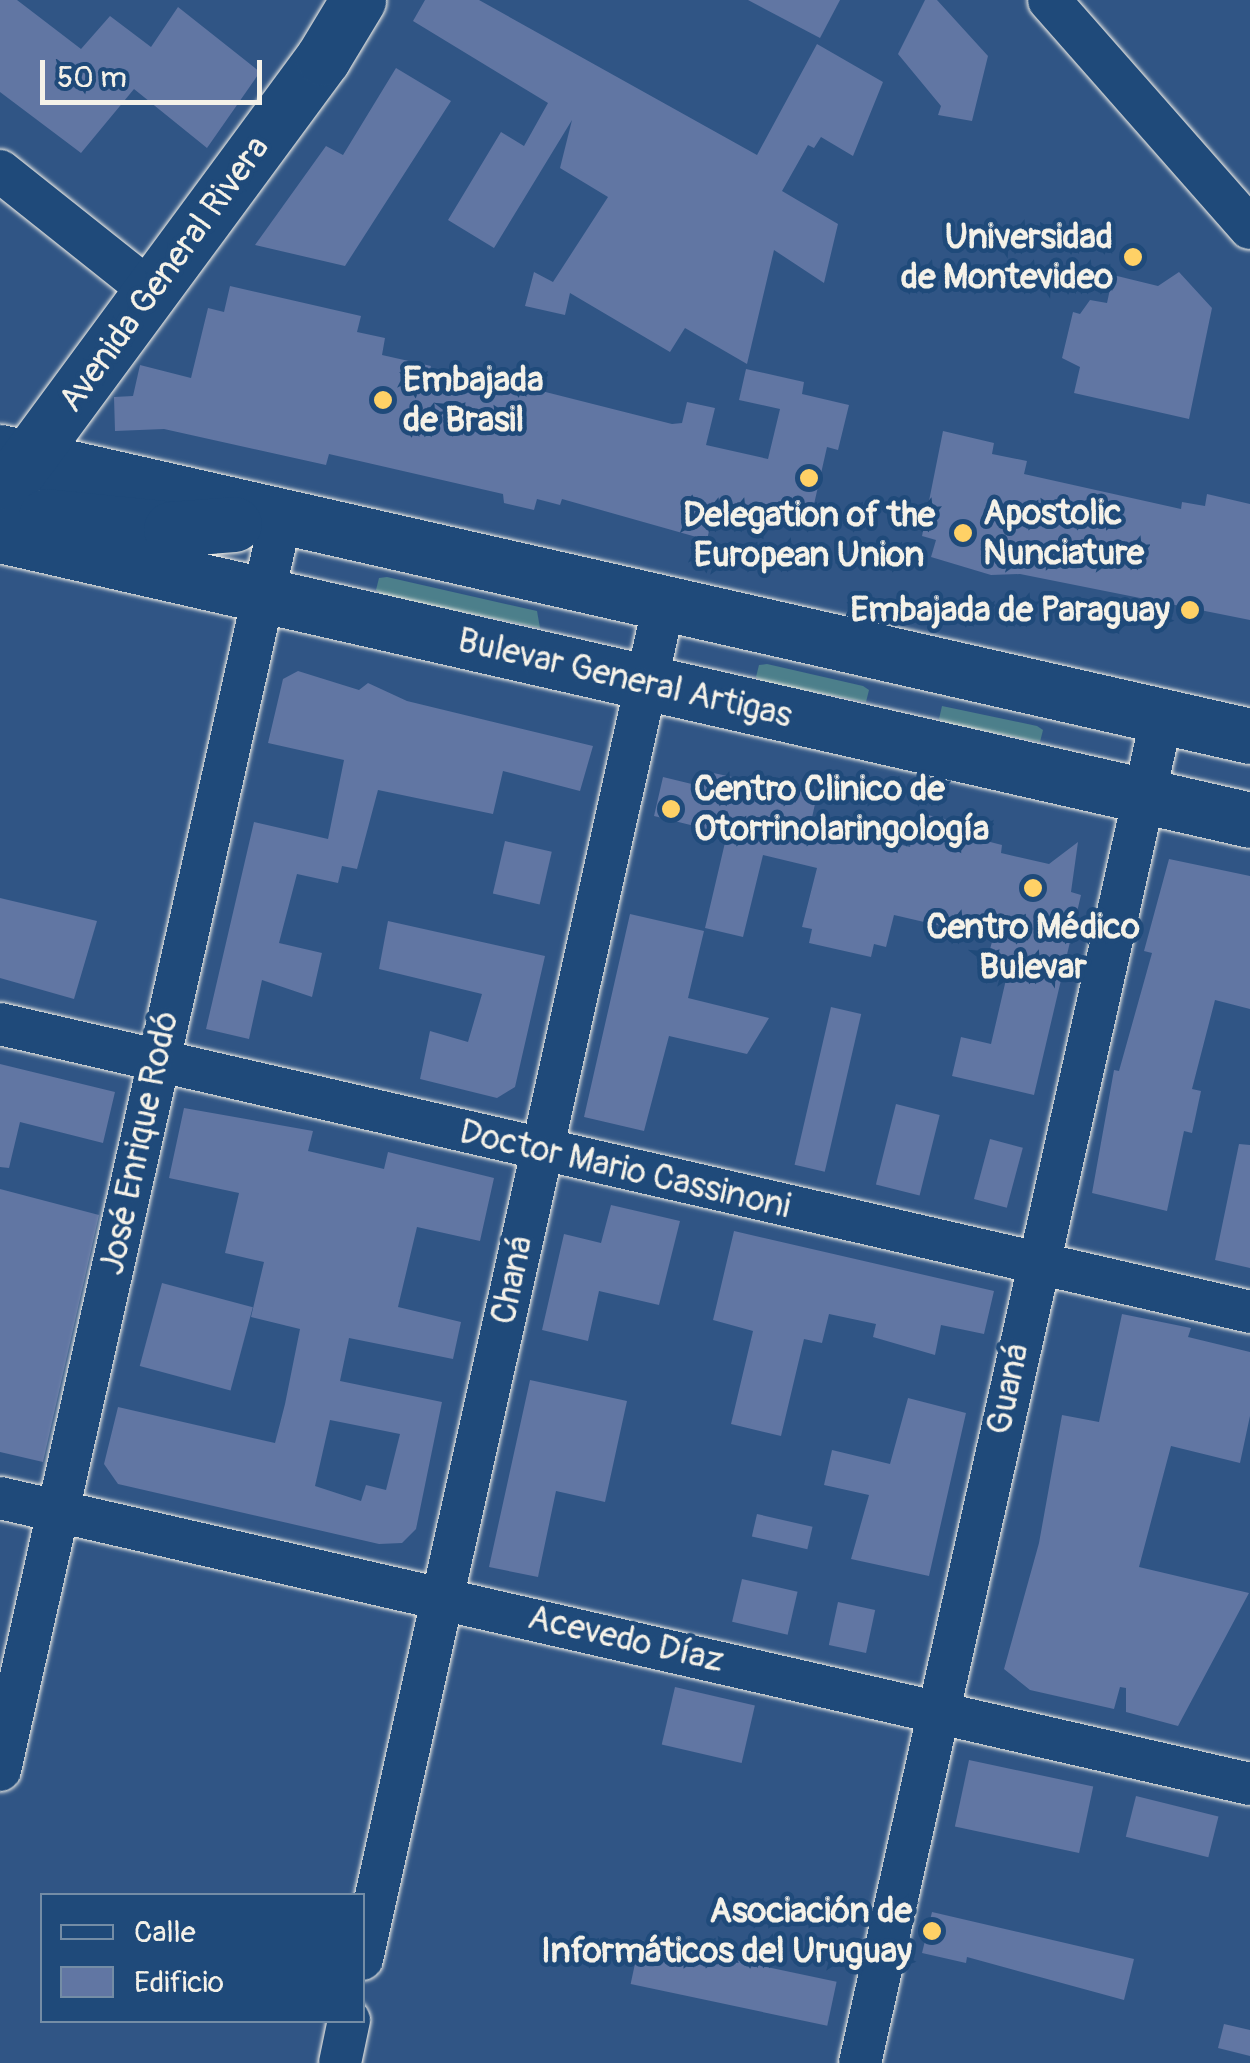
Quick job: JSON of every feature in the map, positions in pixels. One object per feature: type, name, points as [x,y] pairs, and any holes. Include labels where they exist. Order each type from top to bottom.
[{"type":"main road","name":"Avenida General Rivera","points":[[7,472],[151,292],[324,58],[358,0]]},
{"type":"main road","points":[[7,472],[281,517],[1250,736]]},
{"type":"main road","points":[[0,522],[48,516],[195,529],[281,517]]},
{"type":"main road","name":"Bulevar General Artigas","points":[[0,535],[1250,820]]},
{"type":"street","points":[[1049,0],[1246,214]]},
{"type":"street","points":[[0,170],[151,292]]},
{"type":"street","name":"José Enrique Rodó","points":[[0,1770],[281,517]]},
{"type":"street","name":"Chaná","points":[[365,1944],[664,603]]},
{"type":"street","name":"Guaná","points":[[860,2063],[1036,1262],[1162,716]]},
{"type":"street","name":"Doctor Mario Cassinoni","points":[[0,1024],[1250,1312]]},
{"type":"street","name":"Acevedo Díaz","points":[[0,1498],[1250,1784]]},
{"type":"street","points":[[340,2063],[348,2023]]},
{"type":"green space","points":[[379,578],[537,611],[540,628],[383,595],[376,590]]},
{"type":"green space","points":[[759,665],[863,686],[869,690],[866,702],[764,682],[756,677]]},
{"type":"green space","points":[[942,706],[1037,726],[1043,730],[1040,742],[946,723],[939,719]]},
{"type":"building","points":[[0,0],[17,0],[81,49],[110,16],[151,47],[178,7],[260,72],[207,148],[134,89],[81,153],[0,92]]},
{"type":"building","points":[[425,0],[479,0],[757,155],[817,44],[883,82],[853,156],[821,137],[814,148],[808,145],[782,191],[838,224],[824,283],[774,250],[747,364],[685,328],[670,352],[570,293],[565,315],[525,306],[534,272],[553,282],[608,197],[560,168],[572,120],[494,248],[448,220],[501,132],[524,146],[548,103],[413,21]]},
{"type":"building","points":[[748,0],[840,0],[820,38]]},
{"type":"building","points":[[925,0],[937,0],[988,56],[972,121],[938,115],[941,106],[898,54]]},
{"type":"building","points":[[396,68],[451,101],[345,266],[255,245],[326,146],[343,155]]},
{"type":"building","points":[[1179,272],[1212,308],[1189,419],[1074,393],[1080,367],[1062,358],[1073,312],[1080,314],[1090,300],[1107,303],[1113,275],[1158,286]]},
{"type":"building","points":[[230,286],[361,316],[357,332],[385,338],[382,355],[431,366],[427,382],[490,396],[494,379],[672,424],[682,423],[687,402],[715,408],[706,445],[768,459],[780,409],[739,400],[746,369],[804,382],[802,394],[849,405],[838,450],[827,447],[810,522],[716,500],[707,540],[562,499],[560,505],[537,499],[534,510],[504,503],[503,494],[329,454],[326,465],[164,429],[115,431],[114,397],[133,396],[140,365],[191,378],[208,308],[224,312]]},
{"type":"building","points":[[943,431],[994,443],[992,454],[1027,461],[1024,474],[1181,509],[1182,502],[1205,506],[1207,494],[1250,504],[1250,620],[1020,574],[991,575],[931,557],[936,540],[922,536]]},
{"type":"building","points":[[298,671],[359,690],[368,683],[407,701],[593,746],[580,791],[503,771],[493,814],[378,790],[357,869],[342,866],[338,883],[297,874],[279,943],[322,953],[312,997],[262,980],[249,1039],[206,1029],[254,822],[328,839],[344,760],[268,743],[283,679]]},
{"type":"building","points":[[704,771],[817,795],[811,822],[910,847],[919,813],[962,823],[959,834],[1002,845],[1001,853],[1049,864],[1078,842],[1071,892],[1081,895],[1034,1095],[952,1076],[961,1037],[991,1044],[1011,958],[989,953],[993,938],[894,915],[886,947],[874,944],[871,957],[809,943],[812,929],[802,927],[817,868],[763,855],[743,937],[705,928],[727,834],[654,816],[663,777],[700,786]]},
{"type":"building","points":[[505,841],[552,852],[540,904],[493,894]]},
{"type":"building","points":[[1169,859],[1250,876],[1250,1009],[1215,1000],[1192,1089],[1201,1091],[1192,1133],[1184,1131],[1167,1211],[1092,1193],[1114,1070],[1119,1071],[1152,953],[1144,951]]},
{"type":"building","points":[[0,898],[97,921],[74,999],[0,978]]},
{"type":"building","points":[[630,914],[704,931],[688,998],[769,1018],[747,1054],[669,1036],[644,1131],[584,1117]]},
{"type":"building","points":[[388,921],[545,956],[515,1087],[497,1098],[420,1079],[430,1031],[468,1042],[482,994],[379,969]]},
{"type":"building","points":[[831,1007],[861,1014],[825,1172],[795,1165]]},
{"type":"building","points":[[0,1064],[115,1092],[103,1143],[20,1122],[9,1168],[0,1167]]},
{"type":"building","points":[[896,1104],[940,1115],[920,1195],[876,1185]]},
{"type":"building","points":[[184,1108],[313,1131],[308,1151],[384,1169],[388,1152],[494,1178],[480,1241],[417,1227],[398,1307],[461,1322],[453,1359],[349,1338],[340,1381],[442,1402],[416,1529],[402,1543],[379,1544],[118,1484],[104,1464],[118,1407],[275,1443],[285,1404],[300,1329],[251,1317],[264,1262],[225,1253],[239,1193],[169,1178]],"holes":[[[330,1420],[400,1434],[386,1490],[366,1485],[361,1501],[315,1486]]]},
{"type":"building","points":[[990,1139],[1023,1148],[1007,1208],[974,1199]]},
{"type":"building","points":[[1239,1144],[1250,1145],[1250,1268],[1215,1260]]},
{"type":"building","points":[[0,1189],[99,1215],[43,1462],[0,1452]]},
{"type":"building","points":[[611,1205],[680,1221],[659,1305],[599,1291],[588,1341],[542,1330],[564,1234],[601,1243]]},
{"type":"building","points":[[734,1231],[994,1291],[984,1334],[941,1325],[935,1355],[873,1337],[876,1324],[829,1314],[822,1343],[804,1339],[781,1436],[731,1424],[753,1331],[713,1320]]},
{"type":"building","points":[[162,1283],[253,1307],[231,1390],[140,1366]]},
{"type":"building","points":[[1122,1314],[1191,1328],[1188,1337],[1250,1352],[1250,1416],[1240,1463],[1171,1446],[1139,1567],[1249,1593],[1178,1726],[1126,1712],[1126,1688],[1120,1687],[1114,1709],[1030,1690],[1004,1669],[1039,1543],[1062,1415],[1099,1422]]},
{"type":"building","points":[[530,1380],[627,1401],[605,1502],[556,1491],[538,1577],[489,1567]]},
{"type":"building","points":[[908,1398],[966,1413],[929,1576],[851,1559],[869,1495],[824,1485],[832,1450],[890,1464]]},
{"type":"building","points":[[757,1514],[813,1527],[807,1549],[752,1536]]},
{"type":"building","points":[[742,1579],[798,1592],[788,1635],[732,1622]]},
{"type":"building","points":[[838,1602],[875,1610],[866,1653],[829,1645]]},
{"type":"building","points":[[675,1687],[755,1705],[742,1763],[662,1744]]},
{"type":"building","points":[[969,1760],[1093,1786],[1079,1853],[955,1827]]},
{"type":"building","points":[[1136,1796],[1218,1817],[1208,1857],[1126,1837]]},
{"type":"building","points":[[932,1912],[1134,1959],[1124,2000],[967,1957],[966,1963],[922,1953]]},
{"type":"building","points":[[640,1940],[837,1982],[827,2026],[631,1984]]},
{"type":"building","points":[[1224,2024],[1250,2030],[1250,2056],[1218,2048]]},
{"type":"place","name":"Universidad de Montevideo","points":[[1133,257]]},
{"type":"place","name":"Embajada de Brasil","points":[[383,400]]},
{"type":"place","name":"Delegation of the European Union","points":[[809,478]]},
{"type":"place","name":"Apostolic Nunciature","points":[[963,533]]},
{"type":"place","name":"Embajada de Paraguay","points":[[1190,610]]},
{"type":"place","name":"Centro Clinico de Otorrinolaringología","points":[[671,809]]},
{"type":"place","name":"Centro Médico Bulevar","points":[[1033,888]]},
{"type":"place","name":"Asociación de Informáticos del Uruguay","points":[[932,1931]]}]
